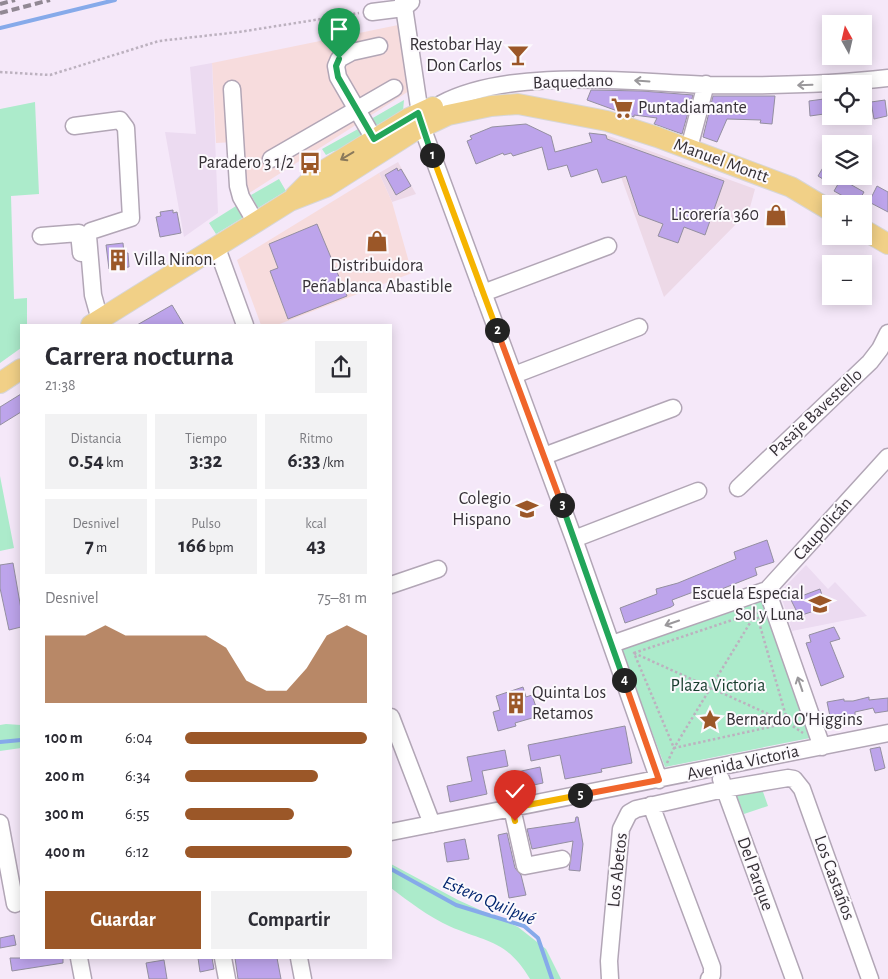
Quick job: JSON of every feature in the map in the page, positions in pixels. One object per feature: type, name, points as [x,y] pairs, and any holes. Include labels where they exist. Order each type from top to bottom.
[{"type":"main road","name":"Manuel Montt","points":[[441,104],[501,92],[552,97],[607,121],[689,148],[791,187],[822,206]]},
{"type":"main road","name":"Baquedano","points":[[93,323],[217,248],[290,201],[326,186],[441,104]]},
{"type":"main road","name":"Manuel Montt","points":[[420,120],[464,110],[506,105],[532,106],[577,117],[607,121]]},
{"type":"main road","name":"Baquedano","points":[[290,201],[315,176],[374,139],[420,120]]},
{"type":"main road","points":[[872,235],[888,244]]},
{"type":"main road","points":[[0,383],[20,370]]},
{"type":"street","points":[[372,12],[406,3],[420,120],[574,538],[659,780]]},
{"type":"street","points":[[374,139],[338,77],[336,66],[339,59],[352,52],[379,46]]},
{"type":"street","name":"Baquedano","points":[[441,104],[455,96],[476,90],[534,82],[588,80],[809,85],[888,78]]},
{"type":"street","points":[[689,148],[706,84]]},
{"type":"street","points":[[271,159],[394,88]]},
{"type":"street","points":[[232,89],[238,186],[241,197],[256,223]]},
{"type":"street","points":[[74,126],[120,120],[126,128],[130,218],[91,231],[88,236],[93,295],[93,323]]},
{"type":"street","points":[[41,236],[79,233],[93,323]]},
{"type":"street","points":[[483,294],[608,246]]},
{"type":"street","points":[[217,248],[245,324]]},
{"type":"street","points":[[514,375],[639,327]]},
{"type":"street","name":"Pasaje Bavestello","points":[[738,488],[870,362],[880,349],[888,333]]},
{"type":"street","points":[[544,456],[673,408]]},
{"type":"street","name":"Caupolicán","points":[[612,644],[767,590],[888,457]]},
{"type":"street","points":[[574,538],[698,491]]},
{"type":"street","points":[[392,585],[438,569]]},
{"type":"street","points":[[767,590],[822,747]]},
{"type":"street","points":[[392,720],[432,824]]},
{"type":"street","name":"Avenida Victoria","points":[[392,832],[888,733]]},
{"type":"street","name":"Del Parque","points":[[717,768],[794,979]]},
{"type":"street","name":"Los Abetos","points":[[610,979],[609,961],[621,829],[629,813],[651,805],[724,789],[783,778],[794,779]]},
{"type":"street","name":"Los Castaños","points":[[794,779],[802,789],[870,979]]},
{"type":"street","points":[[651,805],[712,967],[710,977]]},
{"type":"street","points":[[512,808],[525,866],[562,859]]},
{"type":"street","points":[[0,823],[12,904]]},
{"type":"street","points":[[79,959],[83,979]]},
{"type":"street","points":[[223,959],[227,979]]},
{"type":"street","points":[[299,959],[303,979]]},
{"type":"path","points":[[0,72],[50,74],[159,41],[239,32],[333,16],[372,12]]},
{"type":"path","points":[[659,780],[674,748],[756,612],[767,590]]},
{"type":"path","points":[[634,653],[756,612]]},
{"type":"path","points":[[756,612],[788,723]]},
{"type":"path","points":[[612,644],[788,723],[822,747]]},
{"type":"path","points":[[634,653],[674,748]]},
{"type":"path","points":[[674,748],[788,723]]},
{"type":"shaded area","points":[[403,24],[409,91],[240,199],[234,142],[216,143],[212,63]]},
{"type":"shaded area","points":[[212,63],[218,213],[184,237],[165,132],[196,134],[190,67]]},
{"type":"shaded area","points":[[606,135],[755,189],[749,211],[664,297]]},
{"type":"shaded area","points":[[398,162],[416,194],[392,202],[379,173]]},
{"type":"shaded area","points":[[379,173],[392,202],[412,273],[280,324],[261,324],[237,260]]},
{"type":"shaded area","name":"Escuela Especial Sol y Luna","points":[[806,565],[828,589],[835,582],[867,616],[792,631],[780,592]]},
{"type":"green space","points":[[404,100],[403,111],[377,125],[371,119]]},
{"type":"green space","points":[[35,102],[39,194],[11,196],[14,299],[27,298],[27,324],[20,324],[20,349],[0,363],[0,109]]},
{"type":"green space","points":[[358,129],[363,138],[343,150],[334,151],[326,155],[322,149]]},
{"type":"green space","points":[[279,179],[286,191],[258,208],[251,195]]},
{"type":"green space","points":[[236,206],[244,217],[216,234],[209,223]]},
{"type":"green space","points":[[0,476],[14,548],[0,551]]},
{"type":"green space","name":"Plaza Victoria","points":[[765,600],[810,738],[665,767],[620,646]]},
{"type":"green space","points":[[0,725],[20,725],[20,748],[0,751]]},
{"type":"green space","points":[[762,789],[768,806],[744,814],[736,795]]},
{"type":"green space","points":[[392,865],[458,900],[518,927],[546,949],[561,979],[530,979],[513,956],[504,949],[449,926],[392,889]]},
{"type":"building","points":[[591,90],[693,95],[682,134],[654,124],[657,118],[634,115],[634,117],[587,100]]},
{"type":"building","points":[[713,96],[775,96],[772,124],[760,123],[761,120],[727,119],[717,142],[703,137]]},
{"type":"building","points":[[822,99],[822,114],[810,116],[809,101]]},
{"type":"building","points":[[885,100],[887,116],[874,119],[872,102]]},
{"type":"building","points":[[526,124],[551,136],[555,152],[592,142],[589,133],[606,135],[607,139],[724,181],[705,235],[684,227],[678,243],[658,236],[663,224],[639,215],[626,176],[602,183],[597,169],[571,177],[567,165],[548,170],[542,147],[513,156],[511,153],[504,155],[503,153],[476,164],[467,141],[472,139],[470,136],[492,127]]},
{"type":"building","points":[[397,168],[398,171],[401,169],[411,186],[396,195],[385,175]]},
{"type":"building","points":[[822,169],[822,178],[818,176]]},
{"type":"building","points":[[838,185],[852,185],[864,192],[862,195],[841,195],[834,191]]},
{"type":"building","points":[[877,186],[888,192],[888,212],[872,204],[872,196]]},
{"type":"building","points":[[173,210],[173,213],[177,212],[181,233],[160,237],[156,217],[161,216],[160,212]]},
{"type":"building","points":[[317,224],[347,296],[288,319],[270,271],[278,268],[269,244]]},
{"type":"building","name":"Villa Ninon.","points":[[123,243],[124,253],[128,253],[129,267],[109,269],[106,245]]},
{"type":"building","points":[[172,305],[183,324],[139,324]]},
{"type":"building","points":[[20,395],[20,413],[0,425],[0,407]]},
{"type":"building","points":[[767,540],[774,562],[755,568],[757,575],[699,598],[696,591],[672,600],[674,605],[671,607],[625,623],[620,608],[657,594],[656,589],[678,583],[736,559],[734,552]]},
{"type":"building","points":[[13,563],[20,603],[20,627],[9,630],[0,588],[0,565]]},
{"type":"building","points":[[820,589],[826,607],[799,616],[791,600]]},
{"type":"building","points":[[834,627],[840,639],[830,642],[844,677],[821,686],[806,643],[811,642],[809,635]]},
{"type":"building","name":"Quinta Los Retamos","points":[[523,687],[526,697],[532,695],[539,716],[515,723],[516,726],[498,731],[493,712],[500,710],[496,696]]},
{"type":"building","points":[[869,697],[869,700],[888,698],[888,711],[875,713],[873,708],[855,712],[855,715],[849,718],[831,721],[827,702],[844,699],[844,701],[853,701]]},
{"type":"building","points":[[625,726],[632,763],[601,769],[602,772],[565,779],[560,755],[531,761],[528,745]]},
{"type":"building","points":[[880,747],[885,768],[875,771],[870,749]]},
{"type":"building","points":[[505,750],[508,766],[482,771],[487,794],[450,802],[447,786],[472,781],[467,757]]},
{"type":"building","points":[[540,767],[543,783],[506,791],[503,775]]},
{"type":"building","points":[[576,817],[578,817],[583,844],[580,871],[569,870],[573,841],[532,849],[527,829],[575,822]]},
{"type":"building","points":[[507,833],[515,868],[521,875],[526,895],[509,898],[498,835]]},
{"type":"building","points":[[465,839],[469,859],[447,862],[444,843]]},
{"type":"building","points":[[14,935],[16,945],[0,948],[0,938]]},
{"type":"building","points":[[10,958],[63,959],[63,963],[12,971]]},
{"type":"building","points":[[198,959],[212,959],[214,969],[200,972]]},
{"type":"building","points":[[235,959],[277,959],[281,979],[238,979]]},
{"type":"building","points":[[164,960],[167,979],[149,979],[146,963]]},
{"type":"waterway","points":[[0,28],[115,0]]},
{"type":"waterway","name":"Estero Quilpué","points":[[0,742],[20,740]]},
{"type":"waterway","name":"Estero Quilpué","points":[[392,870],[456,905],[524,926],[538,938],[552,979]]},
{"type":"railway","points":[[0,4],[15,0]]},
{"type":"railway","points":[[0,13],[50,0]]},
{"type":"place","name":"Restobar Hay Don Carlos","points":[[518,55]]},
{"type":"place","name":"Puntadiamante","points":[[622,108]]},
{"type":"place","name":"Paradero 3 1/2","points":[[310,163]]},
{"type":"place","name":"Licorería 360","points":[[776,215]]},
{"type":"place","name":"Distribuidora Peñablanca Abastible","points":[[377,241]]},
{"type":"place","name":"Villa Ninon.","points":[[118,260]]},
{"type":"place","name":"Colegio Hispano","points":[[527,509]]},
{"type":"place","name":"Escuela Especial Sol y Luna","points":[[820,604]]},
{"type":"place","name":"Quinta Los Retamos","points":[[516,703]]},
{"type":"place","name":"Bernardo O'Higgins","points":[[710,720]]},
{"type":"route","points":[[339,59],[336,66],[338,77],[374,139],[418,113],[574,538],[659,780],[512,808],[515,821]]}]
